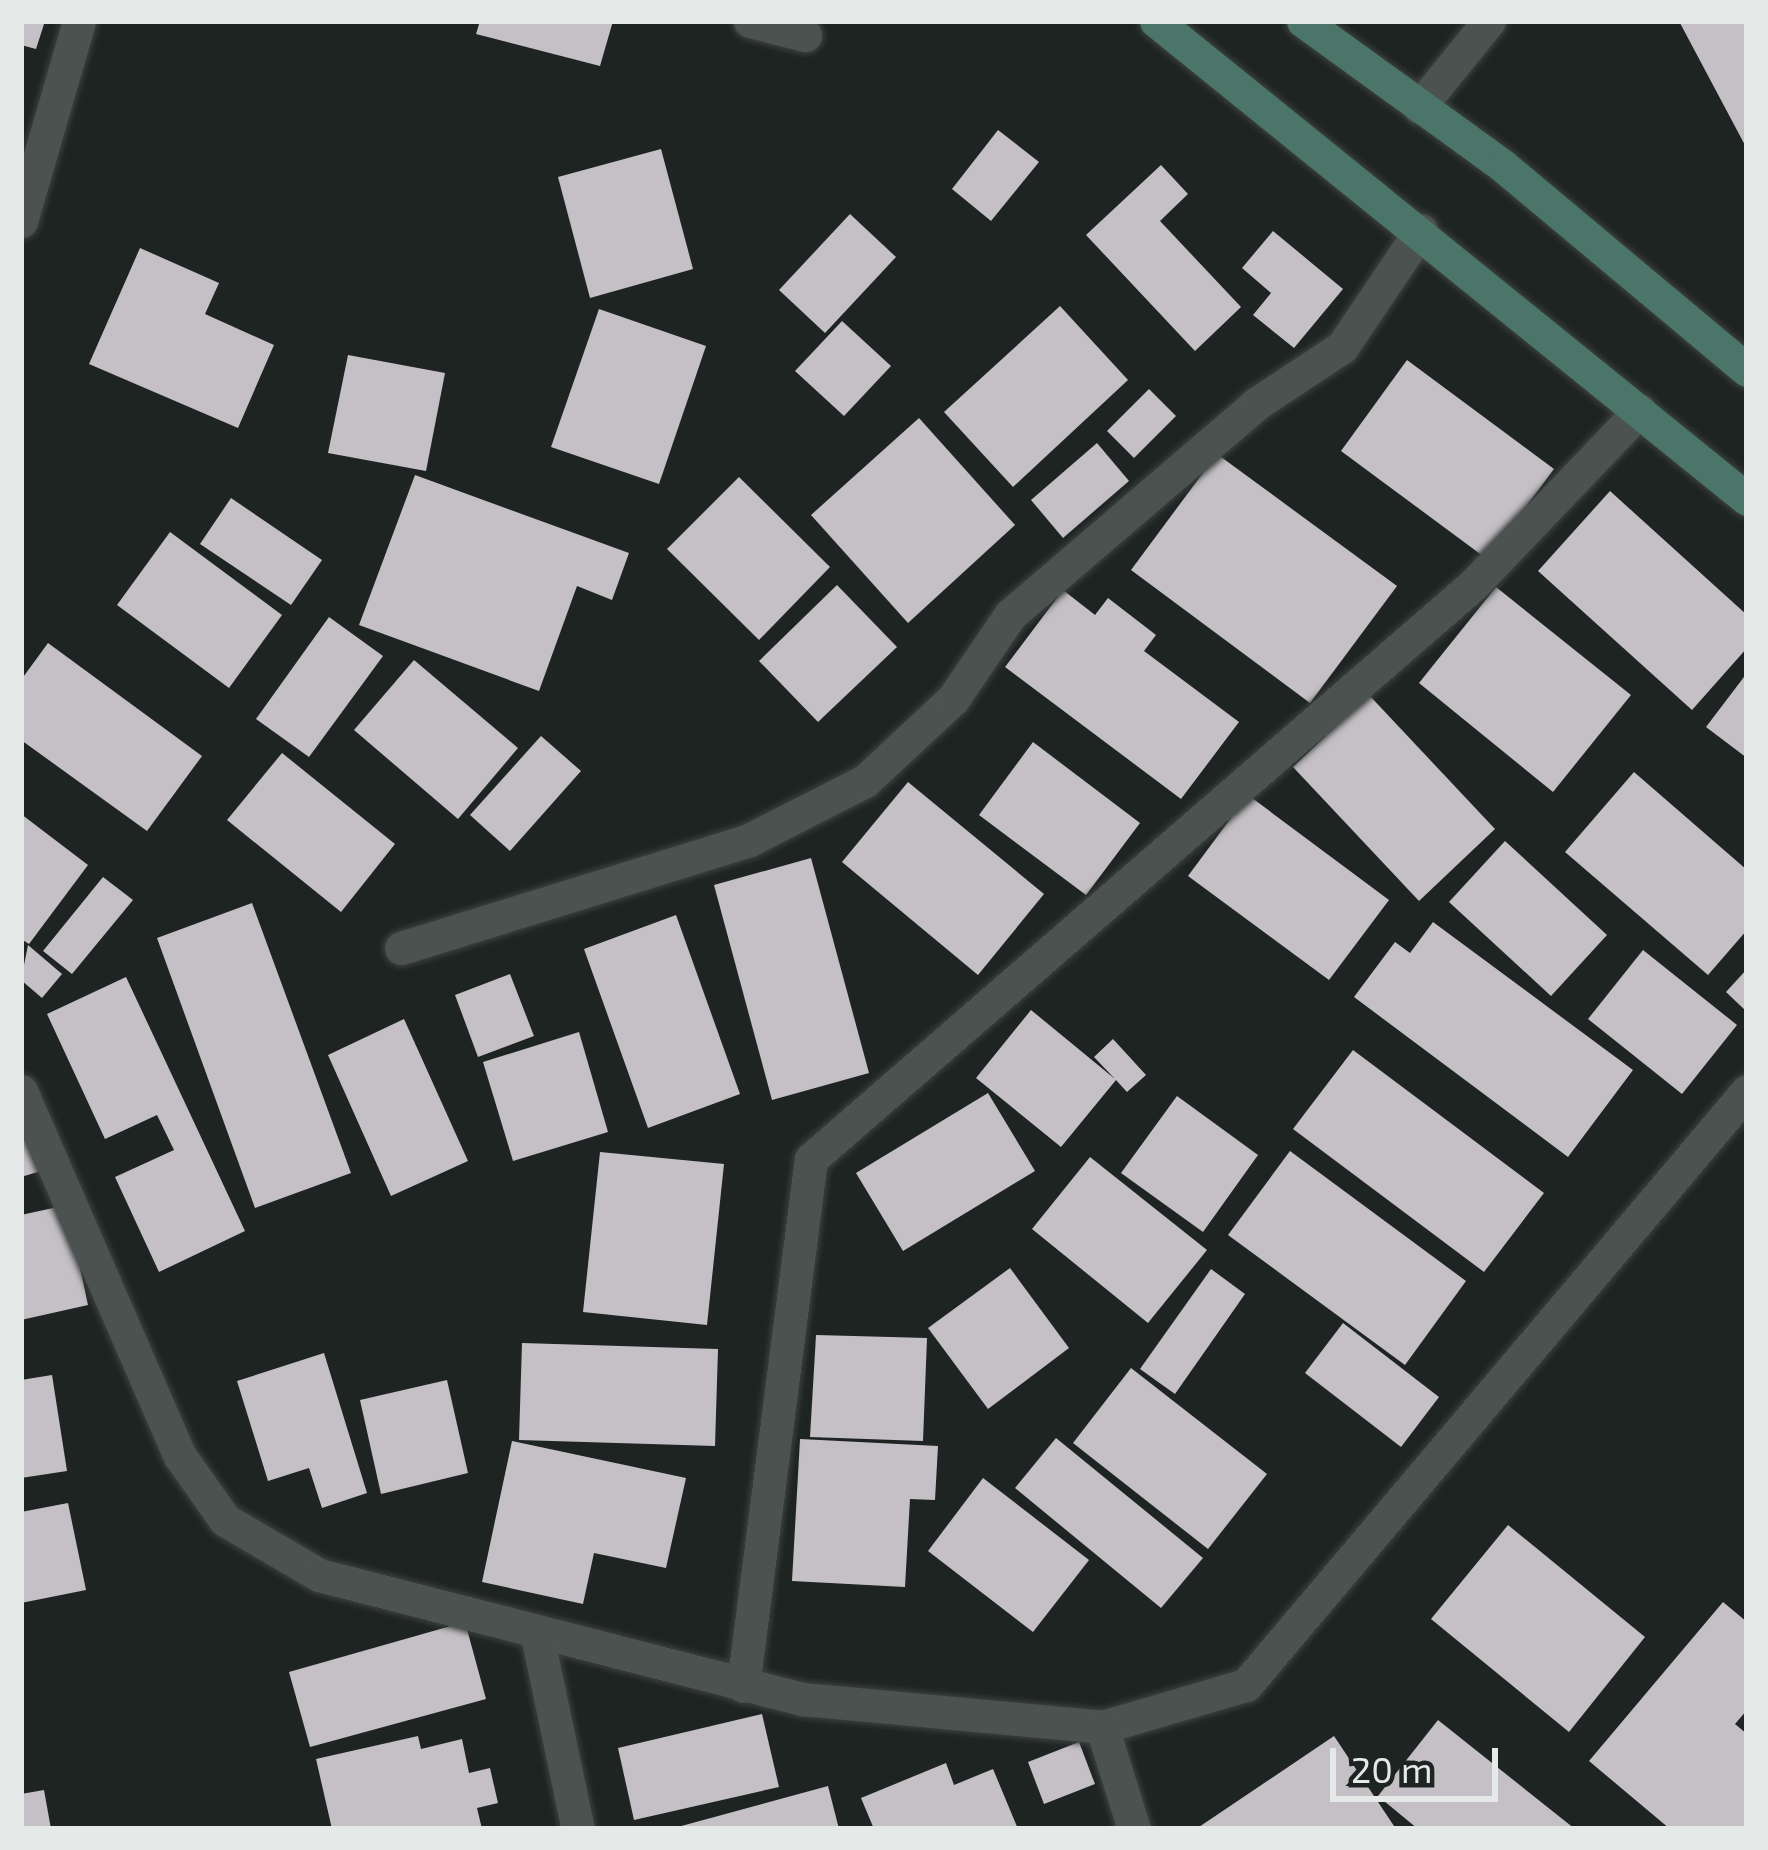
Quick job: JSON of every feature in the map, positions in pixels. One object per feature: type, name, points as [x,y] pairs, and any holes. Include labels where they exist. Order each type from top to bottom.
[{"type":"main road","points":[[1156,21],[1421,230],[1747,499]]},
{"type":"main road","points":[[1303,21],[1419,107],[1747,370]]},
{"type":"street","points":[[21,221],[79,21]]},
{"type":"street","points":[[750,21],[806,35]]},
{"type":"street","points":[[1419,107],[1489,21]]},
{"type":"street","points":[[401,948],[748,840],[866,781],[953,699],[1010,615],[1256,404],[1342,347],[1421,230]]},
{"type":"street","points":[[743,1686],[811,1159],[1474,584],[1640,410]]},
{"type":"street","points":[[21,1090],[180,1456],[225,1520],[319,1575],[538,1640],[743,1686],[1102,1727],[1246,1685],[1747,1091]]},
{"type":"street","points":[[538,1640],[578,1829]]},
{"type":"street","points":[[1102,1727],[1134,1829]]},
{"type":"building","points":[[21,21],[45,21],[36,49],[21,45]]},
{"type":"building","points":[[480,21],[613,21],[600,66],[476,34]]},
{"type":"building","points":[[1747,21],[1747,149],[1680,23]]},
{"type":"building","points":[[998,130],[1039,162],[991,221],[952,189]]},
{"type":"building","points":[[661,149],[693,269],[590,298],[558,177]]},
{"type":"building","points":[[1161,165],[1188,194],[1160,221],[1241,307],[1195,351],[1086,235]]},
{"type":"building","points":[[850,214],[896,257],[825,333],[779,290]]},
{"type":"building","points":[[1273,231],[1343,289],[1294,348],[1253,315],[1271,293],[1242,268]]},
{"type":"building","points":[[140,248],[219,283],[205,314],[274,345],[238,428],[89,364]]},
{"type":"building","points":[[1060,306],[1128,380],[1013,487],[944,412]]},
{"type":"building","points":[[599,309],[706,346],[659,484],[551,447]]},
{"type":"building","points":[[842,321],[891,366],[844,416],[795,371]]},
{"type":"building","points":[[348,355],[445,373],[426,471],[328,453]]},
{"type":"building","points":[[1407,360],[1554,469],[1487,559],[1341,451]]},
{"type":"building","points":[[1149,389],[1176,416],[1134,458],[1107,431]]},
{"type":"building","points":[[919,418],[1015,525],[908,623],[811,515]]},
{"type":"building","points":[[1097,443],[1129,481],[1063,538],[1031,500]]},
{"type":"building","points":[[1217,454],[1397,586],[1310,703],[1131,570]]},
{"type":"building","points":[[415,475],[629,553],[612,600],[577,586],[539,691],[359,625]]},
{"type":"building","points":[[739,477],[830,567],[759,640],[667,549]]},
{"type":"building","points":[[1610,491],[1747,615],[1747,648],[1692,710],[1538,571]]},
{"type":"building","points":[[231,498],[322,560],[291,605],[200,544]]},
{"type":"building","points":[[170,532],[282,615],[229,688],[117,605]]},
{"type":"building","points":[[837,585],[897,647],[818,722],[759,661]]},
{"type":"building","points":[[1496,587],[1631,695],[1553,792],[1419,683]]},
{"type":"building","points":[[1063,590],[1095,615],[1108,598],[1156,635],[1144,651],[1239,722],[1181,799],[1005,667]]},
{"type":"building","points":[[329,617],[383,656],[309,757],[256,719]]},
{"type":"building","points":[[48,643],[202,756],[147,831],[21,740],[21,680]]},
{"type":"building","points":[[414,660],[518,748],[458,819],[354,730]]},
{"type":"building","points":[[1747,673],[1747,758],[1706,727]]},
{"type":"building","points":[[1369,695],[1495,829],[1419,901],[1293,767]]},
{"type":"building","points":[[541,736],[581,771],[510,851],[470,815]]},
{"type":"building","points":[[1033,742],[1140,823],[1086,895],[979,815]]},
{"type":"building","points":[[282,753],[395,844],[341,912],[227,820]]},
{"type":"building","points":[[1634,772],[1747,870],[1747,930],[1708,975],[1565,852]]},
{"type":"building","points":[[908,782],[1044,894],[978,975],[842,862]]},
{"type":"building","points":[[1248,795],[1389,900],[1329,980],[1188,876]]},
{"type":"building","points":[[21,814],[88,865],[29,944],[21,939]]},
{"type":"building","points":[[1505,841],[1607,935],[1551,996],[1449,902]]},
{"type":"building","points":[[811,858],[869,1073],[772,1100],[714,885]]},
{"type":"building","points":[[103,877],[133,900],[72,974],[43,951]]},
{"type":"building","points":[[252,903],[351,1173],[255,1208],[157,938]]},
{"type":"building","points":[[676,915],[740,1094],[648,1128],[584,949]]},
{"type":"building","points":[[1433,922],[1633,1070],[1568,1157],[1354,997],[1395,942],[1410,953]]},
{"type":"building","points":[[28,945],[62,974],[42,998],[21,980]]},
{"type":"building","points":[[1643,950],[1737,1025],[1682,1094],[1588,1019]]},
{"type":"building","points":[[1747,969],[1747,1012],[1726,992]]},
{"type":"building","points":[[510,974],[534,1036],[478,1057],[455,995]]},
{"type":"building","points":[[126,977],[245,1231],[159,1272],[115,1177],[174,1150],[157,1115],[105,1139],[47,1014]]},
{"type":"building","points":[[1031,1010],[1115,1079],[1094,1057],[1113,1039],[1146,1075],[1127,1092],[1116,1080],[1061,1147],[976,1078]]},
{"type":"building","points":[[404,1019],[468,1161],[391,1196],[328,1055]]},
{"type":"building","points":[[579,1032],[608,1132],[513,1161],[483,1062]]},
{"type":"building","points":[[1353,1050],[1544,1193],[1484,1272],[1293,1129]]},
{"type":"building","points":[[988,1093],[1035,1171],[903,1251],[856,1173]]},
{"type":"building","points":[[1177,1096],[1258,1155],[1203,1232],[1121,1173]]},
{"type":"building","points":[[21,1106],[41,1171],[21,1177]]},
{"type":"building","points":[[1290,1151],[1466,1281],[1405,1365],[1228,1235]]},
{"type":"building","points":[[600,1152],[724,1164],[707,1325],[583,1312]]},
{"type":"building","points":[[1090,1157],[1207,1250],[1148,1323],[1032,1229]]},
{"type":"building","points":[[67,1205],[88,1305],[21,1320],[21,1215]]},
{"type":"building","points":[[1010,1268],[1069,1348],[988,1409],[928,1328]]},
{"type":"building","points":[[1211,1269],[1245,1294],[1175,1394],[1140,1369]]},
{"type":"building","points":[[1343,1323],[1439,1397],[1401,1447],[1305,1373]]},
{"type":"building","points":[[816,1335],[927,1338],[923,1441],[810,1437]]},
{"type":"building","points":[[522,1343],[718,1349],[715,1446],[519,1440]]},
{"type":"building","points":[[324,1353],[367,1493],[322,1508],[309,1468],[268,1481],[237,1381]]},
{"type":"building","points":[[1131,1368],[1267,1474],[1208,1549],[1073,1443]]},
{"type":"building","points":[[52,1375],[67,1471],[21,1478],[21,1380]]},
{"type":"building","points":[[447,1380],[468,1473],[381,1494],[360,1400]]},
{"type":"building","points":[[1056,1438],[1203,1558],[1161,1608],[1015,1488]]},
{"type":"building","points":[[800,1439],[938,1446],[935,1500],[910,1499],[905,1587],[792,1581]]},
{"type":"building","points":[[512,1441],[686,1478],[666,1568],[594,1553],[583,1604],[482,1582]]},
{"type":"building","points":[[983,1478],[1089,1560],[1033,1632],[928,1551]]},
{"type":"building","points":[[68,1503],[86,1590],[21,1603],[21,1512]]},
{"type":"building","points":[[1508,1525],[1645,1637],[1569,1732],[1431,1619]]},
{"type":"building","points":[[1723,1602],[1747,1622],[1747,1710],[1735,1724],[1747,1734],[1747,1829],[1670,1829],[1589,1761]]},
{"type":"building","points":[[465,1622],[486,1699],[310,1747],[289,1672]]},
{"type":"building","points":[[762,1714],[779,1787],[634,1820],[618,1748]]},
{"type":"building","points":[[1438,1720],[1575,1829],[1418,1829],[1378,1796]]},
{"type":"building","points":[[418,1736],[421,1749],[462,1739],[469,1773],[490,1768],[498,1803],[477,1808],[482,1829],[332,1829],[316,1759]]},
{"type":"building","points":[[1334,1736],[1396,1829],[1196,1829]]},
{"type":"building","points":[[1079,1742],[1095,1784],[1044,1804],[1028,1762]]},
{"type":"building","points":[[946,1763],[954,1785],[993,1769],[1018,1829],[874,1829],[861,1798]]},
{"type":"building","points":[[828,1786],[839,1829],[674,1829],[674,1828]]},
{"type":"building","points":[[44,1790],[51,1829],[21,1829],[21,1794]]}]
